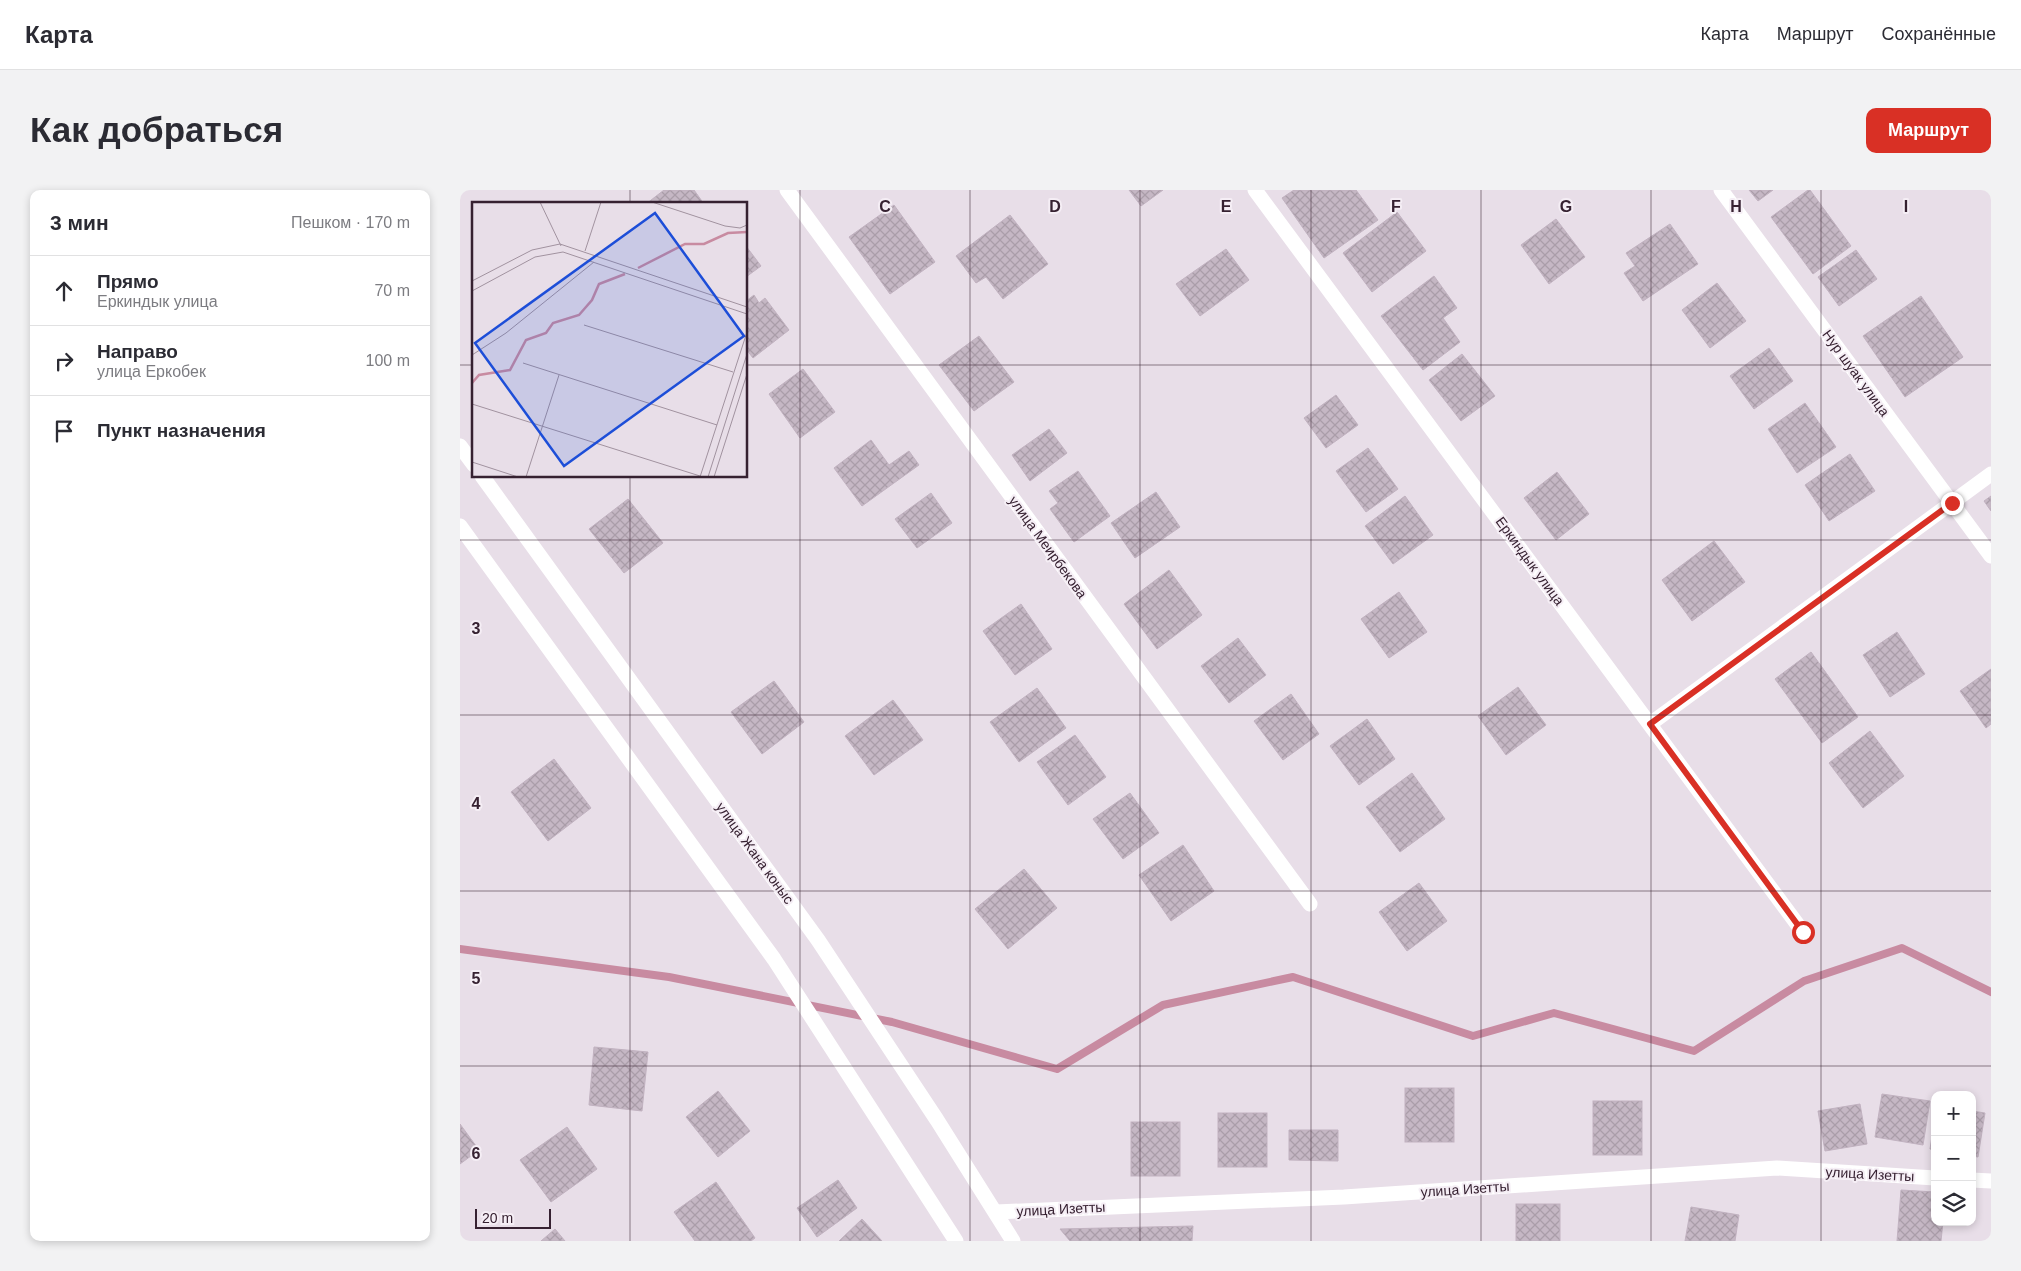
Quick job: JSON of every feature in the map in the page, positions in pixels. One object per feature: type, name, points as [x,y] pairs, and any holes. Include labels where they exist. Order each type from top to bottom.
[{"type":"street","name":"улица Меирбекова","points":[[787,190],[1310,904]]},
{"type":"street","name":"Еркиндык улица","points":[[1255,190],[1803,932]]},
{"type":"street","name":"Нур шуак улица","points":[[1721,190],[1991,556]]},
{"type":"street","points":[[460,446],[472,462]]},
{"type":"street","points":[[1650,724],[1991,474]]},
{"type":"street","name":"улица Жана коныс","points":[[483,478],[818,940],[937,1120],[1013,1241]]},
{"type":"street","points":[[460,526],[774,959],[956,1241]]},
{"type":"street","name":"улица Изетты","points":[[996,1212],[1344,1197],[1777,1168],[1931,1178]]},
{"type":"street","points":[[1976,1180],[1991,1181]]},
{"type":"building","points":[[664,190],[694,190],[703,202],[649,202]]},
{"type":"building","points":[[1129,190],[1163,190],[1141,206]]},
{"type":"building","points":[[1294,190],[1356,190],[1378,220],[1324,258],[1282,198]]},
{"type":"building","points":[[1749,190],[1773,190],[1758,201]]},
{"type":"building","points":[[1810,190],[1851,246],[1813,274],[1771,217]]},
{"type":"building","points":[[894,205],[935,262],[890,294],[849,237]]},
{"type":"building","points":[[1397,212],[1426,251],[1372,292],[1343,253]]},
{"type":"building","points":[[1010,215],[1048,264],[1003,299],[986,277],[976,283],[956,256]]},
{"type":"building","points":[[1556,219],[1585,257],[1549,284],[1521,245]]},
{"type":"building","points":[[1670,224],[1698,264],[1643,301],[1624,273],[1635,266],[1626,253]]},
{"type":"building","points":[[748,249],[761,266],[748,276]]},
{"type":"building","points":[[1226,249],[1249,280],[1200,316],[1176,284]]},
{"type":"building","points":[[1856,250],[1877,279],[1839,306],[1818,277]]},
{"type":"building","points":[[1434,276],[1457,308],[1443,318],[1460,342],[1423,370],[1381,316]]},
{"type":"building","points":[[1717,283],[1746,321],[1710,348],[1682,310]]},
{"type":"building","points":[[754,295],[759,303],[765,298],[789,330],[753,358],[748,352],[748,300]]},
{"type":"building","points":[[1921,296],[1963,357],[1905,397],[1863,336]]},
{"type":"building","points":[[979,336],[1014,382],[974,411],[939,365]]},
{"type":"building","points":[[1769,348],[1793,381],[1754,409],[1730,376]]},
{"type":"building","points":[[1462,354],[1495,396],[1461,421],[1429,380]]},
{"type":"building","points":[[803,369],[835,412],[800,438],[769,394]]},
{"type":"building","points":[[1336,395],[1358,425],[1326,448],[1304,418]]},
{"type":"building","points":[[1805,403],[1836,447],[1797,473],[1768,429]]},
{"type":"building","points":[[1049,429],[1067,453],[1030,481],[1012,455]]},
{"type":"building","points":[[871,440],[889,465],[909,451],[919,465],[862,506],[834,468]]},
{"type":"building","points":[[1368,448],[1398,489],[1366,512],[1336,471]]},
{"type":"building","points":[[1850,454],[1875,491],[1829,521],[1805,485]]},
{"type":"building","points":[[1078,471],[1110,516],[1074,542],[1050,509],[1058,503],[1049,491]]},
{"type":"building","points":[[1557,472],[1589,514],[1556,540],[1524,498]]},
{"type":"building","points":[[1156,492],[1180,527],[1135,558],[1111,523]]},
{"type":"building","points":[[931,493],[952,523],[917,548],[895,519]]},
{"type":"building","points":[[1405,496],[1433,535],[1393,564],[1365,526]]},
{"type":"building","points":[[1991,496],[1991,511],[1984,501]]},
{"type":"building","points":[[628,499],[663,543],[624,573],[589,529]]},
{"type":"building","points":[[1714,541],[1745,582],[1692,621],[1662,580]]},
{"type":"building","points":[[1169,570],[1202,615],[1157,649],[1124,604]]},
{"type":"building","points":[[1399,592],[1427,632],[1389,658],[1361,619]]},
{"type":"building","points":[[1021,604],[1052,649],[1015,675],[983,631]]},
{"type":"building","points":[[1897,632],[1925,674],[1890,697],[1863,655]]},
{"type":"building","points":[[1238,638],[1266,675],[1229,703],[1201,666]]},
{"type":"building","points":[[1811,652],[1858,717],[1822,743],[1775,679]]},
{"type":"building","points":[[1991,669],[1991,724],[1986,728],[1960,691]]},
{"type":"building","points":[[774,681],[804,722],[762,754],[731,712]]},
{"type":"building","points":[[1518,687],[1546,725],[1506,755],[1478,716]]},
{"type":"building","points":[[1037,688],[1066,728],[1019,762],[990,722]]},
{"type":"building","points":[[1291,694],[1319,734],[1283,760],[1254,721]]},
{"type":"building","points":[[893,700],[923,740],[874,775],[845,736]]},
{"type":"building","points":[[1367,719],[1395,759],[1359,785],[1330,746]]},
{"type":"building","points":[[1870,731],[1904,776],[1863,808],[1829,763]]},
{"type":"building","points":[[1075,735],[1106,777],[1068,805],[1037,762]]},
{"type":"building","points":[[554,759],[591,808],[548,841],[511,792]]},
{"type":"building","points":[[1412,773],[1445,819],[1400,852],[1366,807]]},
{"type":"building","points":[[1130,793],[1159,833],[1123,859],[1093,819]]},
{"type":"building","points":[[1183,845],[1214,891],[1171,921],[1139,875]]},
{"type":"building","points":[[1024,869],[1057,908],[1008,949],[975,909]]},
{"type":"building","points":[[1419,883],[1447,921],[1407,951],[1379,912]]},
{"type":"building","points":[[594,1047],[648,1052],[642,1111],[589,1105]]},
{"type":"building","points":[[1405,1088],[1454,1088],[1454,1142],[1405,1142]]},
{"type":"building","points":[[718,1091],[750,1131],[718,1157],[686,1117]]},
{"type":"building","points":[[1882,1094],[1930,1101],[1923,1145],[1875,1137]]},
{"type":"building","points":[[1593,1101],[1642,1101],[1642,1155],[1593,1155]]},
{"type":"building","points":[[1860,1104],[1867,1144],[1825,1151],[1818,1111]]},
{"type":"building","points":[[1976,1112],[1985,1113],[1978,1157],[1976,1157]]},
{"type":"building","points":[[1218,1113],[1267,1113],[1267,1167],[1218,1167]]},
{"type":"building","points":[[1131,1122],[1180,1122],[1180,1176],[1131,1176]]},
{"type":"building","points":[[460,1124],[479,1150],[460,1164]]},
{"type":"building","points":[[567,1127],[597,1169],[551,1202],[520,1160]]},
{"type":"building","points":[[1289,1130],[1338,1130],[1338,1161],[1289,1160]]},
{"type":"building","points":[[838,1180],[857,1208],[817,1237],[797,1208]]},
{"type":"building","points":[[716,1182],[755,1238],[751,1241],[695,1241],[674,1212]]},
{"type":"building","points":[[1901,1190],[1931,1192],[1931,1226],[1943,1226],[1941,1241],[1897,1241]]},
{"type":"building","points":[[1516,1204],[1560,1204],[1560,1241],[1516,1241]]},
{"type":"building","points":[[1691,1207],[1739,1215],[1735,1241],[1685,1241]]},
{"type":"building","points":[[862,1219],[882,1241],[839,1241]]},
{"type":"building","points":[[1193,1226],[1192,1241],[1070,1241],[1060,1229]]},
{"type":"building","points":[[555,1229],[565,1241],[541,1241]]},
{"type":"waterway","points":[[460,949],[669,977],[892,1022],[1057,1069],[1163,1005],[1293,977],[1473,1036],[1554,1013],[1694,1051],[1804,981],[1902,948],[1991,992]]},
{"type":"route","points":[[1803,932],[1650,724],[1952,503]]}]
